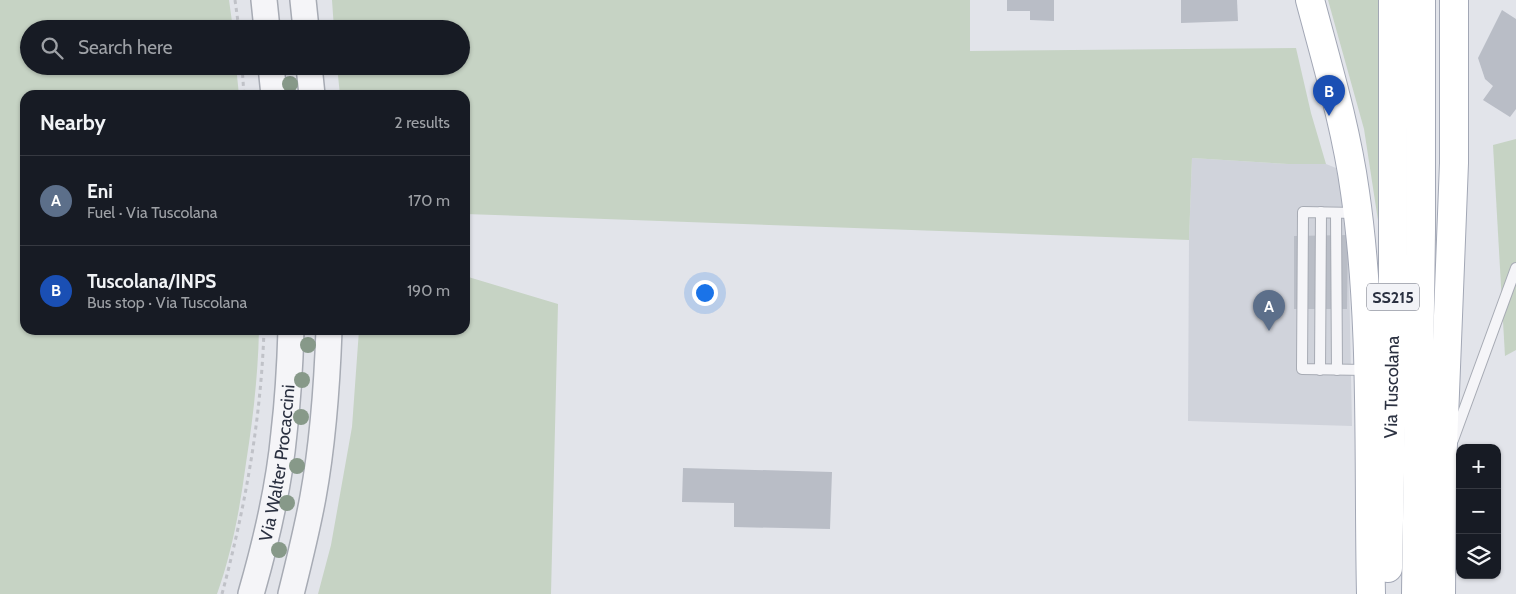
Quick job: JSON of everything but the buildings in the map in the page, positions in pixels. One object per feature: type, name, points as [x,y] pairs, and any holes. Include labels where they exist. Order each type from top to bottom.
[{"type":"main road","points":[[1310,0],[1340,112],[1346,213],[1363,280],[1367,370],[1371,594]]},
{"type":"main road","name":"Via Tuscolana","points":[[1388,594],[1393,330],[1393,0]]},
{"type":"main road","name":"Via Tuscolana","points":[[1416,594],[1421,221],[1421,0]]},
{"type":"main road","points":[[1442,594],[1442,469],[1454,163],[1454,0]]},
{"type":"street","points":[[264,0],[266,20]]},
{"type":"street","points":[[303,0],[305,20]]},
{"type":"street","points":[[272,75],[273,90]]},
{"type":"street","points":[[310,75],[311,90]]},
{"type":"street","name":"Via Walter Procaccini","points":[[251,594],[268,525],[281,455],[286,418],[291,335]]},
{"type":"street","points":[[291,594],[301,556],[316,477],[324,415],[329,335]]},
{"type":"lane","points":[[1337,370],[1346,213],[1303,212],[1302,370],[1320,370],[1337,370],[1367,370]]},
{"type":"lane","points":[[1320,370],[1321,212]]},
{"type":"lane","points":[[1442,469],[1516,268]]},
{"type":"path","points":[[235,0],[238,20]]},
{"type":"path","points":[[243,75],[244,90]]},
{"type":"path","points":[[222,594],[241,516],[257,425],[264,335]]},
{"type":"shaded area","points":[[1192,158],[1288,164],[1326,164],[1336,168],[1348,224],[1352,426],[1188,421],[1189,240]]},
{"type":"green space","points":[[0,0],[229,0],[232,20],[20,20],[20,75],[237,75],[238,90],[20,90],[20,335],[259,335],[255,397],[241,497],[235,530],[217,594],[0,594]]},
{"type":"green space","points":[[332,0],[970,0],[970,51],[1296,48],[1311,113],[1326,164],[1288,164],[1192,158],[1189,240],[470,214],[470,90],[339,90],[338,75],[470,75],[470,20],[333,20]]},
{"type":"green space","points":[[1328,0],[1378,0],[1381,36],[1379,227],[1364,129]]},
{"type":"green space","points":[[1516,139],[1516,350],[1505,356],[1493,145]]},
{"type":"green space","points":[[470,278],[558,304],[551,594],[318,594],[331,545],[352,427],[359,335],[470,335]]},
{"type":"place","name":"Tuscolana/INPS","points":[[1329,116]]},
{"type":"place","name":"Eni","points":[[1269,331]]}]
